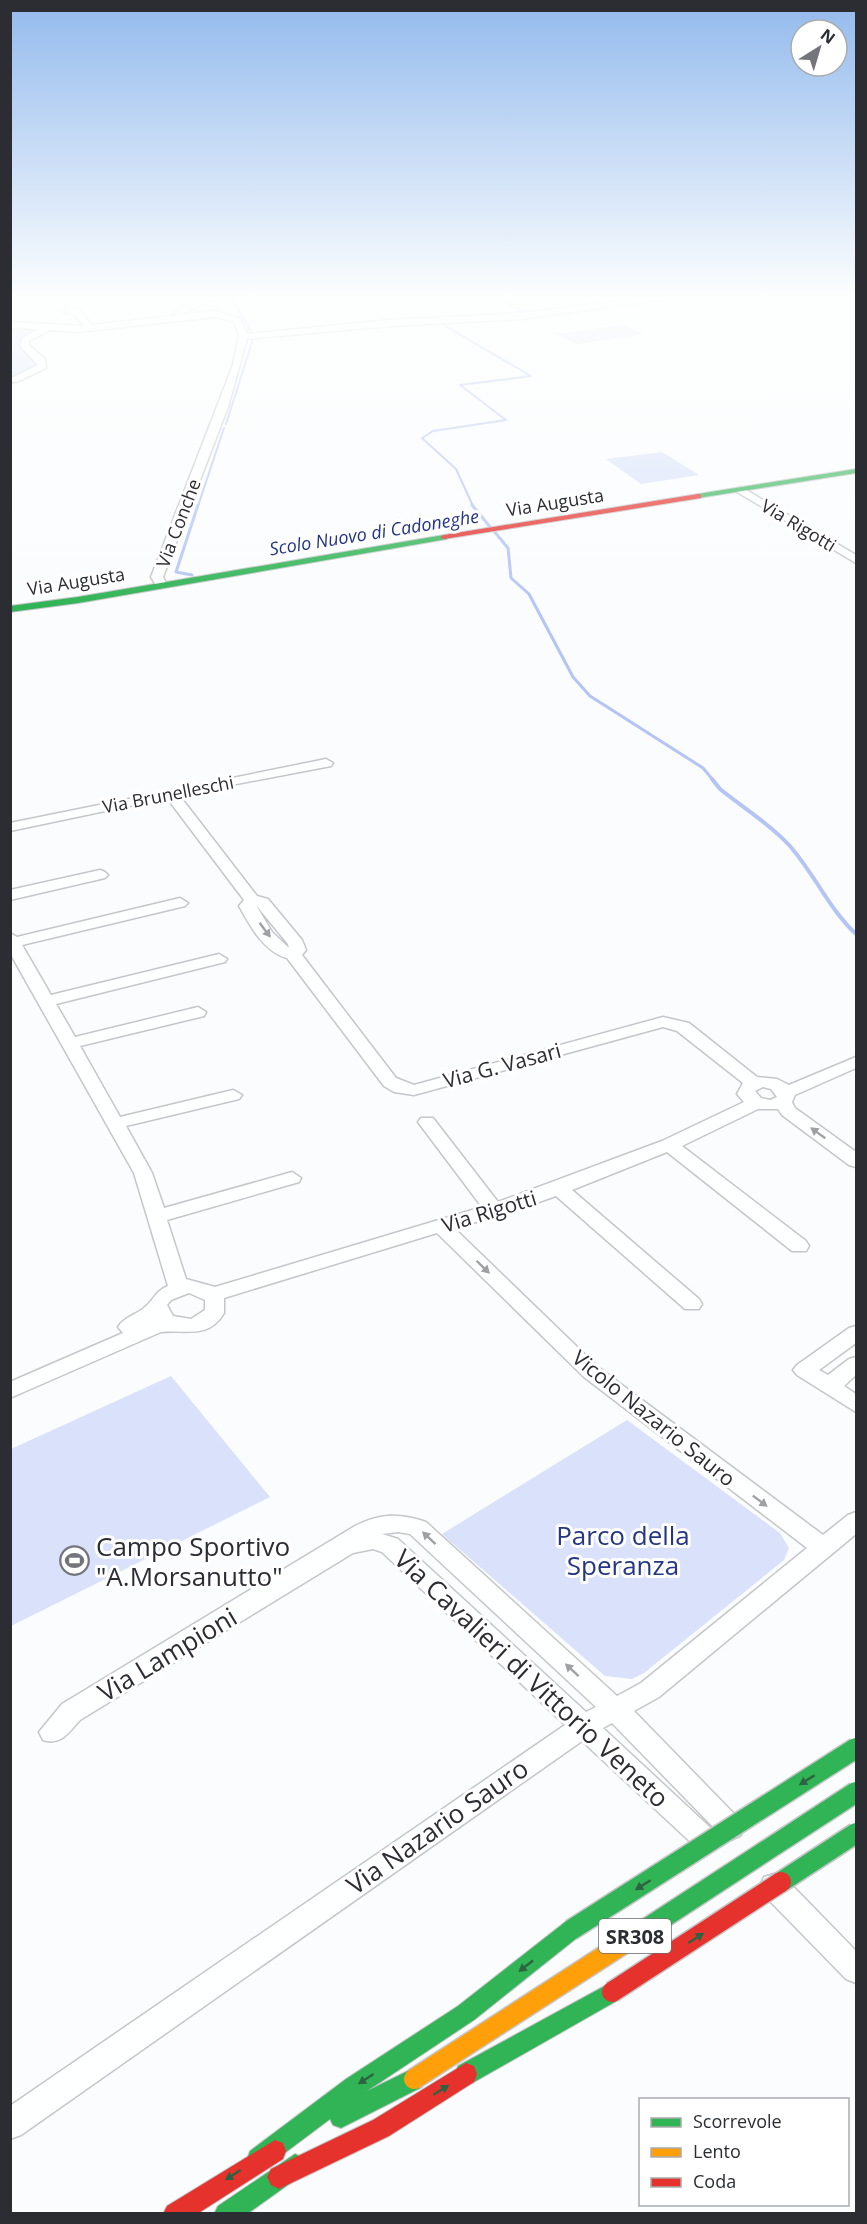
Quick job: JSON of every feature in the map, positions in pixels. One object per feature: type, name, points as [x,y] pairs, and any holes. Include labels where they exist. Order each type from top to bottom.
[{"type":"main road","name":"Via Augusta","points":[[10,609],[321,556],[856,471]]},
{"type":"main road","points":[[258,2159],[354,2087],[466,2013],[571,1930],[856,1748]]},
{"type":"main road","name":"SR308","points":[[226,2214],[348,2131],[414,2079],[856,1792]]},
{"type":"main road","points":[[279,2177],[381,2128],[494,2057],[612,1992],[856,1833]]},
{"type":"main road","name":"SR308","points":[[175,2214],[258,2159],[414,2079]]},
{"type":"street","name":"Via Conche","points":[[161,585],[157,577],[214,427],[228,400]]},
{"type":"street","name":"Via Rigotti","points":[[741,490],[856,560]]},
{"type":"street","name":"Via Brunelleschi","points":[[10,827],[326,763]]},
{"type":"street","name":"Via G. Vasari","points":[[170,793],[252,900],[247,906],[278,948],[288,954],[293,954],[390,1082],[400,1088],[414,1090],[654,1023],[669,1022],[683,1027],[754,1093]]},
{"type":"street","points":[[10,895],[100,875]]},
{"type":"street","points":[[179,1288],[158,1216],[142,1173],[72,1043],[11,941],[180,903]]},
{"type":"street","points":[[48,1001],[219,959]]},
{"type":"street","points":[[72,1043],[198,1012]]},
{"type":"street","points":[[754,1093],[766,1106],[794,1090],[856,1063]]},
{"type":"street","name":"Via Rigotti","points":[[213,1295],[257,1279],[495,1211],[560,1188],[736,1116],[754,1093]]},
{"type":"street","points":[[116,1123],[233,1095]]},
{"type":"street","points":[[784,1096],[788,1111],[856,1161]]},
{"type":"street","points":[[427,1122],[495,1211]]},
{"type":"street","points":[[669,1145],[799,1246]]},
{"type":"street","points":[[158,1216],[292,1178]]},
{"type":"street","points":[[560,1188],[692,1304]]},
{"type":"street","name":"Vicolo Nazario Sauro","points":[[441,1226],[599,1379],[824,1548]]},
{"type":"street","points":[[10,1378],[121,1330],[164,1317],[187,1326],[203,1322],[216,1307],[213,1295],[195,1287],[179,1288],[164,1295],[164,1317],[157,1326],[10,1391]]},
{"type":"street","points":[[856,1333],[804,1370],[856,1404]]},
{"type":"street","points":[[829,1386],[856,1364]]},
{"type":"street","name":"Via Cavalieri di Vittorio Veneto","points":[[347,1545],[358,1535],[377,1526],[401,1521],[418,1528],[615,1709],[726,1820],[764,1876],[856,1970]]},
{"type":"street","name":"Via Nazario Sauro","points":[[10,2124],[499,1782],[584,1726],[650,1690],[856,1521]]},
{"type":"street","name":"Via Cavalieri di Vittorio Veneto","points":[[347,1545],[373,1540],[390,1545],[701,1838],[764,1876]]},
{"type":"street","name":"Via Lampioni","points":[[52,1732],[71,1712],[347,1545]]},
{"type":"green space","points":[[662,452],[699,475],[641,484],[606,459]]},
{"type":"green space","name":"Campo Sportivo \"A.Morsanutto\"","points":[[171,1376],[270,1497],[11,1626],[11,1449]]},
{"type":"green space","name":"Parco della Speranza","points":[[627,1420],[780,1533],[789,1548],[784,1560],[644,1673],[632,1679],[605,1676],[442,1534]]},
{"type":"waterway","name":"Scolo Nuovo di Cadoneghe","points":[[226,424],[234,400]]},
{"type":"waterway","points":[[473,506],[456,469],[422,438],[433,431],[506,420],[479,400]]},
{"type":"waterway","name":"Scolo Nuovo di Cadoneghe","points":[[198,506],[224,428]]},
{"type":"waterway","name":"Scolo Nuovo di Cadoneghe","points":[[192,575],[176,572],[198,505]]},
{"type":"waterway","points":[[472,505],[491,528]]},
{"type":"waterway","name":"Scolo Nuovo di Cadoneghe","points":[[493,530],[508,548],[511,578],[529,594],[573,677],[590,696],[703,768],[713,780]]},
{"type":"waterway","name":"Scolo Nuovo di Cadoneghe","points":[[712,779],[720,789],[765,823],[789,845],[846,924],[856,934]]},
{"type":"traffic: fast","points":[[698,496],[856,471]]},
{"type":"traffic: fast","points":[[10,609],[78,600],[444,537]]},
{"type":"traffic: fast","points":[[571,1930],[856,1748]]},
{"type":"traffic: fast","points":[[646,1929],[856,1792]]},
{"type":"traffic: fast","points":[[781,1882],[856,1833]]},
{"type":"traffic: fast","points":[[258,2159],[354,2087],[466,2013],[571,1930]]},
{"type":"traffic: fast","points":[[466,2074],[612,1992]]},
{"type":"traffic: fast","points":[[341,2117],[414,2079]]},
{"type":"traffic: fast","points":[[226,2214],[295,2166]]},
{"type":"traffic: jam","points":[[444,537],[698,496]]},
{"type":"traffic: jam","points":[[612,1992],[781,1882]]},
{"type":"traffic: jam","points":[[279,2177],[381,2128],[466,2074]]},
{"type":"traffic: jam","points":[[175,2214],[275,2151]]},
{"type":"traffic: slow","points":[[414,2079],[646,1929]]},
{"type":"place","name":"Campo Sportivo \"A.Morsanutto\"","points":[[75,1561]]}]
